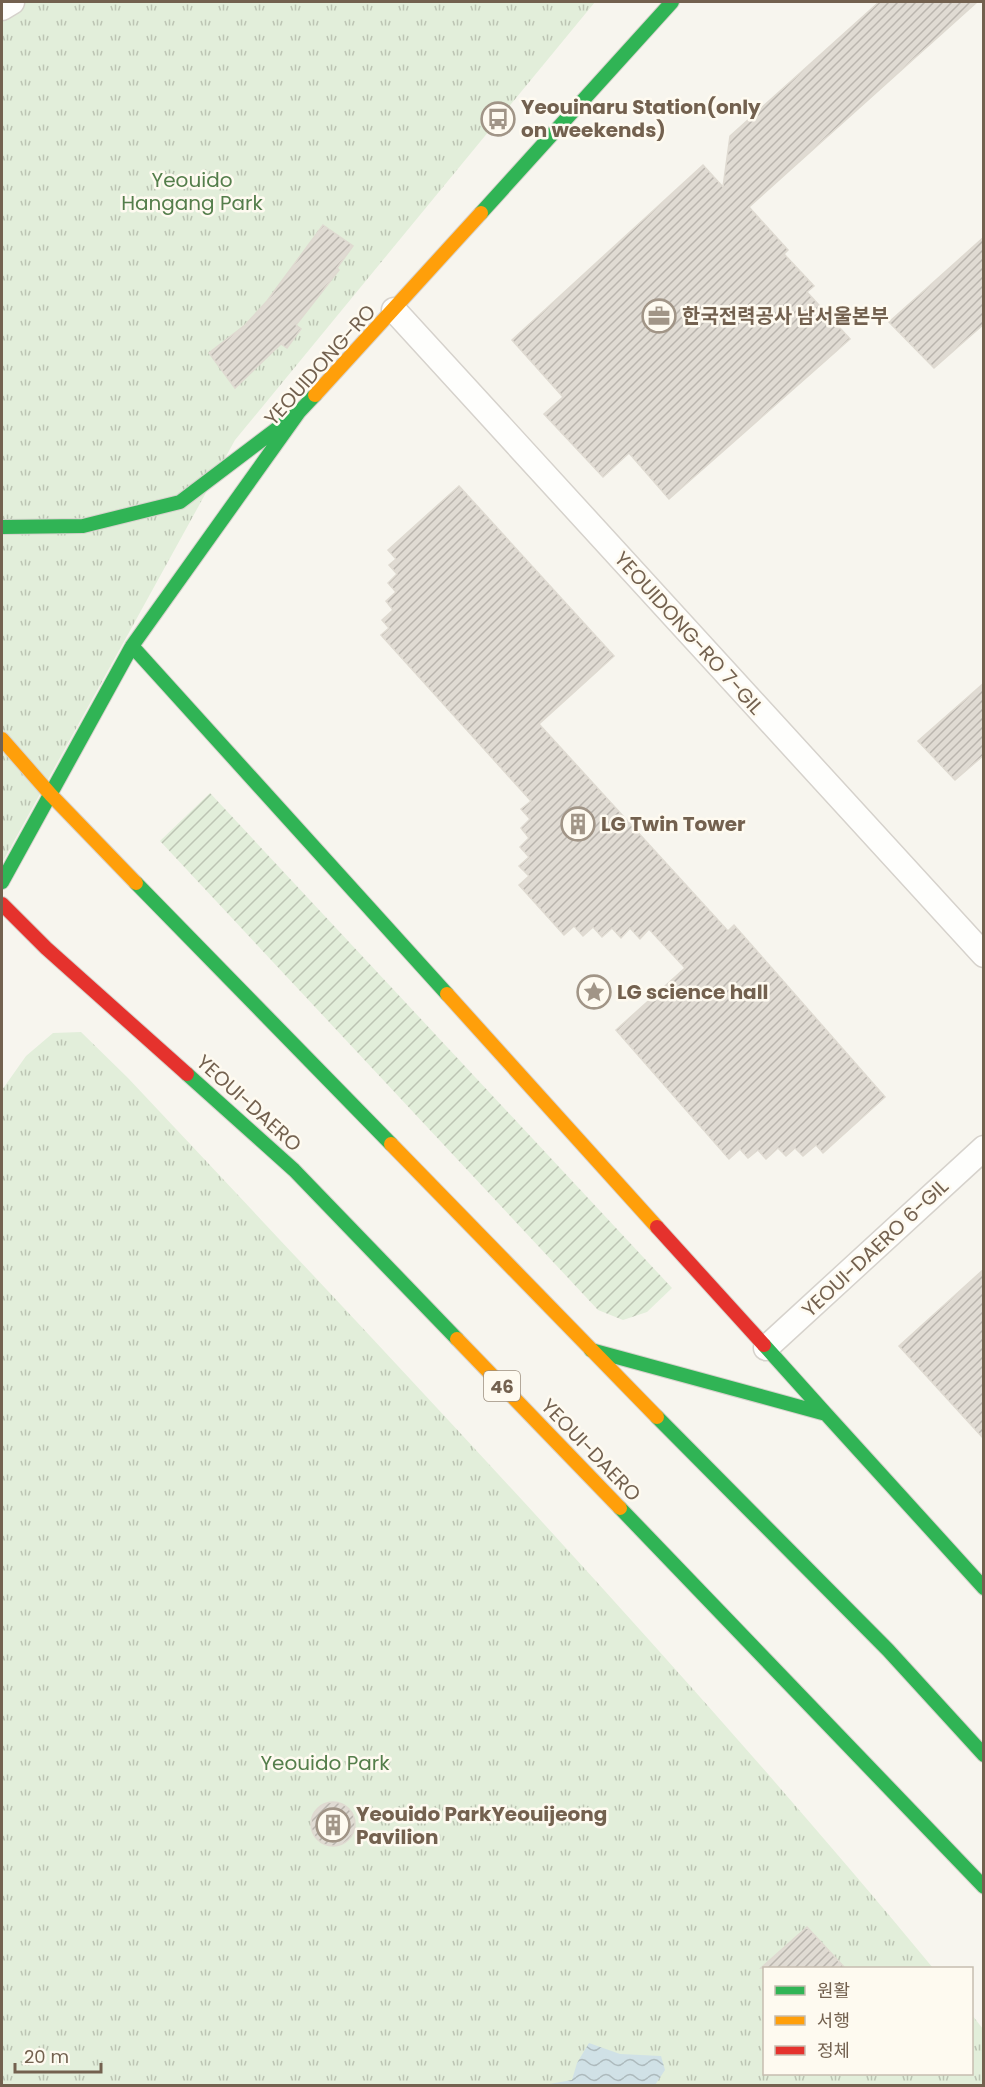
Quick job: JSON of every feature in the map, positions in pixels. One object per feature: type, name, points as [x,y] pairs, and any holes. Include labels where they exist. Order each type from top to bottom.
[{"type":"main road","name":"YEOUIDONG-RO","points":[[2,882],[132,646],[299,412],[672,2]]},
{"type":"main road","points":[[2,527],[83,526],[180,502],[299,412]]},
{"type":"main road","points":[[132,646],[984,1588]]},
{"type":"main road","points":[[2,739],[51,795],[591,1350],[888,1650],[984,1755]]},
{"type":"main road","name":"YEOUI-DAERO","points":[[2,904],[46,948],[294,1170],[984,1887]]},
{"type":"main road","points":[[591,1350],[826,1414]]},
{"type":"street","points":[[2,8],[12,2]]},
{"type":"street","name":"YEOUIDONG-RO 7-GIL","points":[[394,310],[984,955]]},
{"type":"street","name":"YEOUI-DAERO 6-GIL","points":[[766,1348],[984,1148]]},
{"type":"green space","name":"Yeouido Hangang Park","points":[[2,2],[595,2],[235,440],[2,863]]},
{"type":"green space","points":[[210,793],[672,1288],[647,1312],[623,1320],[598,1310],[160,841]]},
{"type":"green space","name":"Yeouido Park","points":[[81,1032],[128,1078],[638,1628],[738,1740],[932,1967],[763,1967],[763,2075],[973,2075],[973,2016],[983,2029],[983,2085],[4,2085],[2,2083],[2,1090],[26,1056],[53,1033]]},
{"type":"water","points":[[589,2043],[620,2054],[661,2056],[665,2070],[655,2085],[544,2085],[572,2080],[577,2063]]},
{"type":"building","points":[[879,2],[977,2],[749,207],[788,250],[784,254],[814,286],[807,292],[850,339],[669,499],[629,453],[603,477],[544,414],[563,397],[512,340],[703,165],[723,187],[730,136]]},
{"type":"building","points":[[323,225],[353,246],[337,268],[339,270],[296,325],[301,329],[287,348],[281,344],[235,388],[209,353],[245,325],[267,301]]},
{"type":"building","points":[[984,237],[984,324],[934,368],[889,322]]},
{"type":"building","name":"LG Twin Tower","points":[[459,486],[614,656],[539,724],[728,931],[734,925],[885,1097],[823,1153],[816,1145],[803,1156],[795,1148],[786,1156],[778,1148],[766,1159],[758,1150],[748,1158],[740,1149],[729,1159],[616,1030],[685,968],[649,929],[640,939],[630,928],[621,938],[612,928],[602,937],[593,927],[583,936],[574,926],[564,935],[519,885],[529,876],[519,866],[529,857],[520,847],[529,838],[521,828],[530,819],[521,809],[531,801],[381,635],[389,628],[382,620],[393,610],[386,601],[396,592],[388,583],[397,574],[389,565],[396,559],[388,550]]},
{"type":"building","points":[[984,683],[984,755],[955,780],[918,741]]},
{"type":"building","points":[[984,1269],[984,1439],[899,1346]]},
{"type":"building","name":"Yeouido ParkYeouijeong Pavilion","points":[[333,1802],[349,1808],[355,1824],[349,1840],[333,1846],[317,1840],[311,1824],[317,1808]]},
{"type":"building","points":[[807,1927],[844,1967],[763,1967],[761,1968]]},
{"type":"traffic: fast","points":[[481,213],[672,2]]},
{"type":"traffic: fast","points":[[2,882],[132,646],[299,412],[315,395]]},
{"type":"traffic: fast","points":[[2,527],[83,526],[180,502],[299,412]]},
{"type":"traffic: fast","points":[[132,646],[447,994]]},
{"type":"traffic: fast","points":[[136,883],[391,1144]]},
{"type":"traffic: fast","points":[[187,1074],[294,1170],[457,1339]]},
{"type":"traffic: fast","points":[[764,1345],[826,1414]]},
{"type":"traffic: fast","points":[[591,1350],[826,1414],[984,1588]]},
{"type":"traffic: fast","points":[[657,1417],[888,1650],[984,1755]]},
{"type":"traffic: fast","points":[[620,1508],[984,1887]]},
{"type":"traffic: slow","points":[[315,395],[481,213]]},
{"type":"traffic: slow","points":[[2,739],[51,795],[136,883]]},
{"type":"traffic: slow","points":[[447,994],[657,1227]]},
{"type":"traffic: slow","points":[[391,1144],[657,1417]]},
{"type":"traffic: slow","points":[[457,1339],[620,1508]]},
{"type":"traffic: jam","points":[[2,904],[46,948],[187,1074]]},
{"type":"traffic: jam","points":[[657,1227],[764,1345]]},
{"type":"place","name":"Yeouinaru Station(only on weekends)","points":[[498,119]]},
{"type":"place","name":"한국전력공사 남서울본부","points":[[659,316]]},
{"type":"place","name":"LG Twin Tower","points":[[578,824]]},
{"type":"place","name":"LG science hall","points":[[594,992]]},
{"type":"place","name":"Yeouido ParkYeouijeong Pavilion","points":[[333,1825]]}]
